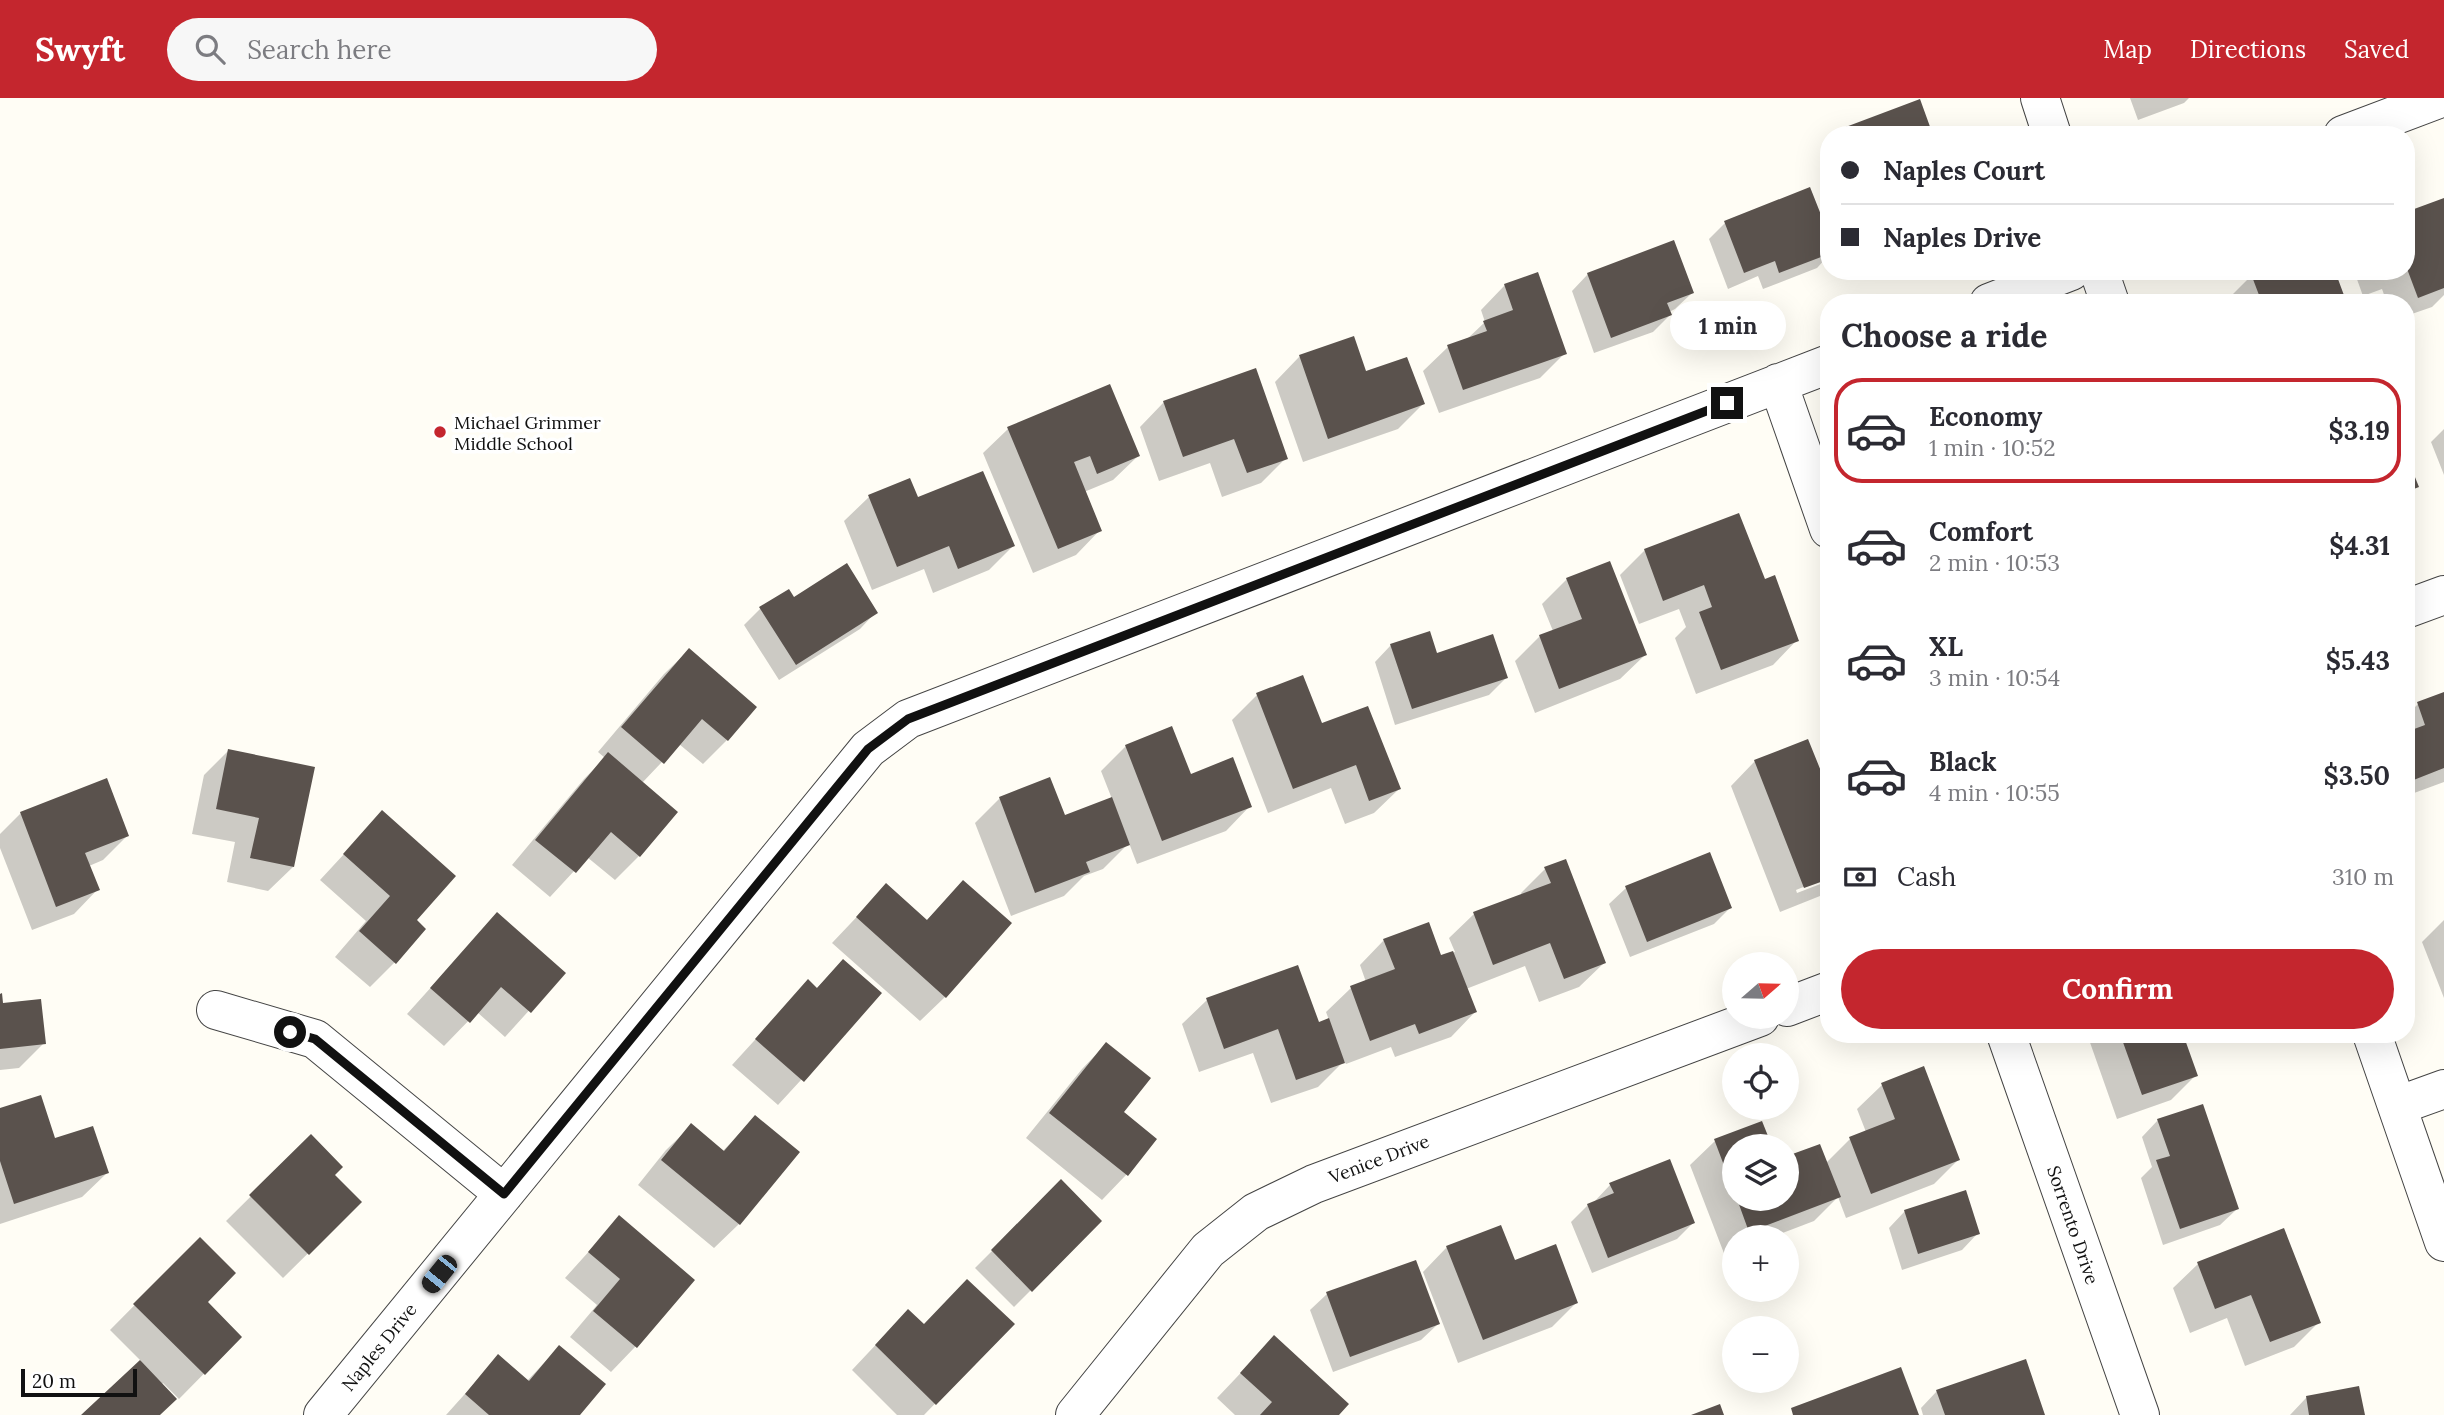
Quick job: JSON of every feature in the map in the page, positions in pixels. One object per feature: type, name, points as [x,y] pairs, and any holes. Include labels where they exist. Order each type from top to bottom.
[{"type":"street","points":[[2040,98],[2049,126]]},
{"type":"street","points":[[2367,126],[2441,98]]},
{"type":"street","points":[[2012,294],[2048,280]]},
{"type":"street","name":"Naples Drive","points":[[323,1415],[868,749],[908,719],[1820,367]]},
{"type":"street","points":[[1778,383],[1820,503]]},
{"type":"street","points":[[2415,606],[2444,595]]},
{"type":"street","points":[[1799,1002],[1820,994]]},
{"type":"street","points":[[216,1010],[315,1039],[504,1194]]},
{"type":"street","name":"Venice Drive","points":[[1075,1415],[1208,1250],[1256,1212],[1314,1184],[1728,1029]]},
{"type":"street","name":"Sorrento Drive","points":[[2009,1043],[2140,1415]]},
{"type":"street","points":[[2375,1043],[2444,1242]]},
{"type":"street","points":[[2397,1106],[2444,1088]]},
{"type":"building","points":[[1920,99],[1930,126],[1848,126]]},
{"type":"building","points":[[1810,187],[1820,212],[1820,257],[1779,273],[1775,261],[1744,273],[1724,221]]},
{"type":"building","points":[[2444,198],[2444,288],[2418,298],[2411,280],[2415,280],[2415,209]]},
{"type":"building","points":[[1674,240],[1694,293],[1667,303],[1672,315],[1611,338],[1587,273]]},
{"type":"building","points":[[1538,272],[1567,354],[1463,390],[1447,345],[1487,331],[1483,321],[1513,310],[1504,284]]},
{"type":"building","points":[[2253,280],[2338,280],[2344,294],[2259,294]]},
{"type":"building","points":[[1354,336],[1366,371],[1407,357],[1425,404],[1328,439],[1299,355]]},
{"type":"building","points":[[1256,368],[1288,459],[1247,473],[1234,439],[1183,457],[1163,401]]},
{"type":"building","points":[[1110,384],[1140,456],[1097,474],[1090,456],[1074,462],[1102,531],[1058,549],[1007,427]]},
{"type":"building","points":[[983,471],[1015,546],[958,569],[949,546],[897,567],[868,495],[910,478],[918,497]]},
{"type":"building","points":[[1739,513],[1765,579],[1775,575],[1799,641],[1721,670],[1699,612],[1712,607],[1704,585],[1663,601],[1644,549]]},
{"type":"building","points":[[1610,561],[1647,655],[1559,689],[1539,635],[1582,619],[1566,578]]},
{"type":"building","points":[[847,563],[878,613],[796,665],[759,607],[789,589],[794,597]]},
{"type":"building","points":[[1430,631],[1437,653],[1493,634],[1508,678],[1412,709],[1390,644]]},
{"type":"building","points":[[689,648],[757,707],[728,741],[702,719],[664,764],[621,727]]},
{"type":"building","points":[[1303,675],[1322,723],[1368,706],[1401,789],[1369,801],[1356,765],[1293,789],[1256,693]]},
{"type":"building","points":[[2444,692],[2444,768],[2415,779],[2415,729],[2425,725],[2417,702]]},
{"type":"building","points":[[1172,726],[1191,774],[1233,757],[1252,807],[1162,841],[1125,745]]},
{"type":"building","points":[[1808,739],[1820,769],[1820,882],[1804,888],[1754,760]]},
{"type":"building","points":[[228,749],[315,767],[294,867],[250,858],[259,818],[216,809]]},
{"type":"building","points":[[608,752],[678,812],[640,857],[611,832],[576,873],[535,840]]},
{"type":"building","points":[[1050,777],[1065,815],[1112,797],[1130,845],[1086,862],[1090,872],[1035,893],[999,797]]},
{"type":"building","points":[[107,778],[129,836],[85,853],[100,890],[56,907],[20,812]]},
{"type":"building","points":[[382,810],[456,876],[417,920],[426,929],[396,964],[359,931],[390,896],[343,854]]},
{"type":"building","points":[[1710,852],[1732,908],[1647,942],[1625,886]]},
{"type":"building","points":[[1566,859],[1606,963],[1564,979],[1550,943],[1493,965],[1473,912],[1551,883],[1544,867]]},
{"type":"building","points":[[963,880],[1012,923],[946,998],[856,917],[886,883],[927,920]]},
{"type":"building","points":[[497,912],[566,973],[531,1013],[501,987],[470,1023],[430,988]]},
{"type":"building","points":[[1429,922],[1441,955],[1453,951],[1477,1012],[1419,1034],[1415,1024],[1370,1041],[1350,986],[1395,969],[1383,939]]},
{"type":"building","points":[[843,959],[882,993],[804,1082],[755,1039],[808,979],[817,988]]},
{"type":"building","points":[[1298,965],[1319,1022],[1329,1018],[1345,1063],[1296,1080],[1278,1029],[1224,1049],[1206,998]]},
{"type":"building","points":[[2,993],[3,1003],[41,999],[46,1044],[0,1049]]},
{"type":"building","points":[[1106,1042],[1151,1078],[1124,1112],[1157,1139],[1128,1176],[1049,1113]]},
{"type":"building","points":[[2123,1043],[2186,1043],[2198,1076],[2142,1095]]},
{"type":"building","points":[[1924,1066],[1960,1160],[1871,1194],[1849,1137],[1895,1119],[1881,1083]]},
{"type":"building","points":[[41,1095],[55,1138],[93,1126],[109,1173],[14,1204],[0,1161],[0,1108]]},
{"type":"building","points":[[2203,1104],[2239,1209],[2180,1229],[2156,1160],[2170,1156],[2157,1119]]},
{"type":"building","points":[[755,1115],[800,1152],[740,1225],[661,1160],[691,1123],[724,1151]]},
{"type":"building","points":[[1762,1121],[1767,1134],[1727,1134]]},
{"type":"building","points":[[311,1134],[343,1167],[335,1175],[362,1202],[309,1255],[249,1195]]},
{"type":"building","points":[[1722,1136],[1722,1160],[1714,1139]]},
{"type":"building","points":[[1820,1144],[1841,1197],[1767,1225],[1746,1225],[1741,1211],[1799,1211],[1799,1152]]},
{"type":"building","points":[[1670,1159],[1695,1223],[1608,1258],[1587,1204],[1614,1193],[1609,1183]]},
{"type":"building","points":[[1061,1179],[1102,1221],[1032,1292],[991,1250]]},
{"type":"building","points":[[1966,1190],[1980,1234],[1918,1254],[1904,1210]]},
{"type":"building","points":[[619,1215],[695,1280],[637,1348],[593,1311],[620,1279],[588,1252]]},
{"type":"building","points":[[1501,1225],[1515,1260],[1556,1244],[1578,1303],[1483,1340],[1446,1246]]},
{"type":"building","points":[[2284,1228],[2321,1323],[2270,1342],[2251,1295],[2215,1309],[2197,1262]]},
{"type":"building","points":[[200,1237],[236,1273],[208,1302],[242,1337],[205,1375],[133,1304]]},
{"type":"building","points":[[1416,1260],[1440,1324],[1350,1357],[1326,1292]]},
{"type":"building","points":[[967,1279],[1015,1324],[936,1405],[875,1345],[908,1309],[924,1324]]},
{"type":"building","points":[[1274,1335],[1349,1404],[1339,1415],[1260,1415],[1272,1402],[1240,1373]]},
{"type":"building","points":[[559,1345],[606,1384],[580,1415],[489,1415],[465,1394],[498,1354],[529,1381]]},
{"type":"building","points":[[2026,1359],[2045,1415],[1945,1415],[1936,1390]]},
{"type":"building","points":[[140,1360],[177,1399],[160,1415],[81,1415]]},
{"type":"building","points":[[1901,1367],[1919,1415],[1793,1415],[1791,1408]]},
{"type":"building","points":[[2359,1386],[2365,1415],[2309,1415],[2306,1396]]},
{"type":"building","points":[[1720,1404],[1724,1415],[1691,1415]]},
{"type":"place","name":"Michael Grimmer Middle School","points":[[440,432]]},
{"type":"route","points":[[290,1032],[315,1039],[504,1194],[868,749],[908,719],[1727,403]]}]
